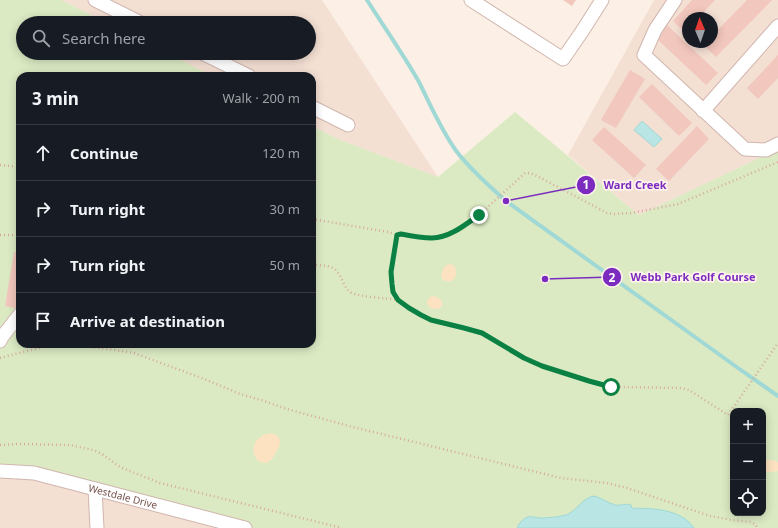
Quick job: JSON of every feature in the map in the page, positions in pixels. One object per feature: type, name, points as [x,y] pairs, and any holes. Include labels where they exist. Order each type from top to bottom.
[{"type":"street","points":[[95,0],[127,16]]},
{"type":"street","points":[[471,0],[563,59],[602,0]]},
{"type":"street","points":[[675,0],[655,30],[644,55],[745,149],[766,150],[778,144]]},
{"type":"street","points":[[703,111],[778,26]]},
{"type":"street","points":[[216,60],[241,72]]},
{"type":"street","points":[[316,109],[348,125]]},
{"type":"street","points":[[0,341],[16,319]]},
{"type":"street","name":"Westdale Drive","points":[[0,471],[34,473],[245,528]]},
{"type":"street","points":[[95,489],[97,528]]},
{"type":"path","points":[[316,220],[388,232],[397,235],[401,234],[431,238],[440,237],[460,228],[479,215],[525,173],[530,173],[602,210],[614,214],[620,214],[678,204],[778,162]]},
{"type":"path","points":[[0,165],[16,167]]},
{"type":"path","points":[[0,234],[16,235]]},
{"type":"path","points":[[397,235],[391,272],[393,292],[398,300],[415,312],[431,320],[482,333],[530,361],[560,373],[604,386],[682,388],[689,390],[728,415],[778,343]]},
{"type":"path","points":[[316,265],[333,268],[340,276],[347,290],[351,293],[398,300]]},
{"type":"path","points":[[0,358],[39,348]]},
{"type":"path","points":[[98,348],[134,353],[240,394],[349,426],[561,478],[607,483],[627,488],[710,516],[751,522],[756,525],[757,528]]},
{"type":"path","points":[[0,445],[70,445],[93,450],[102,454],[120,467],[160,484],[342,528]]},
{"type":"shaded area","points":[[61,0],[322,0],[438,177],[338,139],[316,128],[316,72],[204,72],[181,60],[316,60],[316,16],[93,16]]},
{"type":"shaded area","points":[[654,0],[778,0],[778,149],[639,215],[568,155]]},
{"type":"shaded area","points":[[34,473],[245,528],[0,528],[0,476]]},
{"type":"green space","points":[[0,0],[61,0],[93,16],[16,16],[16,60],[181,60],[204,72],[16,72],[16,348],[316,348],[316,128],[338,139],[438,177],[515,112],[639,215],[778,149],[778,528],[242,528],[34,473],[0,476]]},
{"type":"sand","points":[[449,264],[455,267],[456,274],[454,279],[447,281],[443,280],[441,275],[444,267]]},
{"type":"sand","points":[[432,296],[437,297],[442,301],[440,308],[433,309],[428,306],[427,301]]},
{"type":"sand","points":[[270,433],[278,436],[280,445],[270,461],[265,463],[260,462],[254,453],[256,442],[261,437]]},
{"type":"sand","points":[[766,460],[778,462],[778,471],[766,473]]},
{"type":"water","points":[[642,121],[662,139],[654,147],[634,130]]},
{"type":"water","points":[[594,496],[615,505],[629,504],[635,509],[651,509],[670,512],[691,523],[694,528],[517,528],[523,520],[528,517],[547,518],[566,515],[573,511],[586,499]]},
{"type":"building","points":[[563,0],[576,0],[572,6]]},
{"type":"building","points":[[692,0],[715,0],[704,12],[682,12],[682,29],[673,21]]},
{"type":"building","points":[[747,0],[772,0],[716,57],[706,48],[718,48],[718,30]]},
{"type":"building","points":[[667,25],[682,39],[682,48],[691,48],[718,73],[706,85],[655,37]]},
{"type":"building","points":[[778,55],[778,78],[758,99],[747,88]]},
{"type":"building","points":[[630,70],[645,79],[616,128],[601,120]]},
{"type":"building","points":[[652,84],[692,123],[679,136],[639,97]]},
{"type":"building","points":[[697,126],[709,139],[669,181],[656,169]]},
{"type":"building","points":[[604,127],[646,165],[634,178],[592,140]]},
{"type":"building","points":[[14,252],[16,252],[16,308],[5,306]]},
{"type":"waterway","points":[[367,0],[419,82],[451,144],[462,159],[480,178],[506,201],[778,396]]},
{"type":"place","name":"Ward Creek","points":[[506,201]]},
{"type":"place","name":"Webb Park Golf Course","points":[[545,279]]},
{"type":"route","points":[[479,215],[460,228],[440,237],[431,238],[401,234],[397,235],[391,272],[393,292],[398,300],[431,320],[482,333],[524,358],[542,366],[560,373],[611,387]]}]
